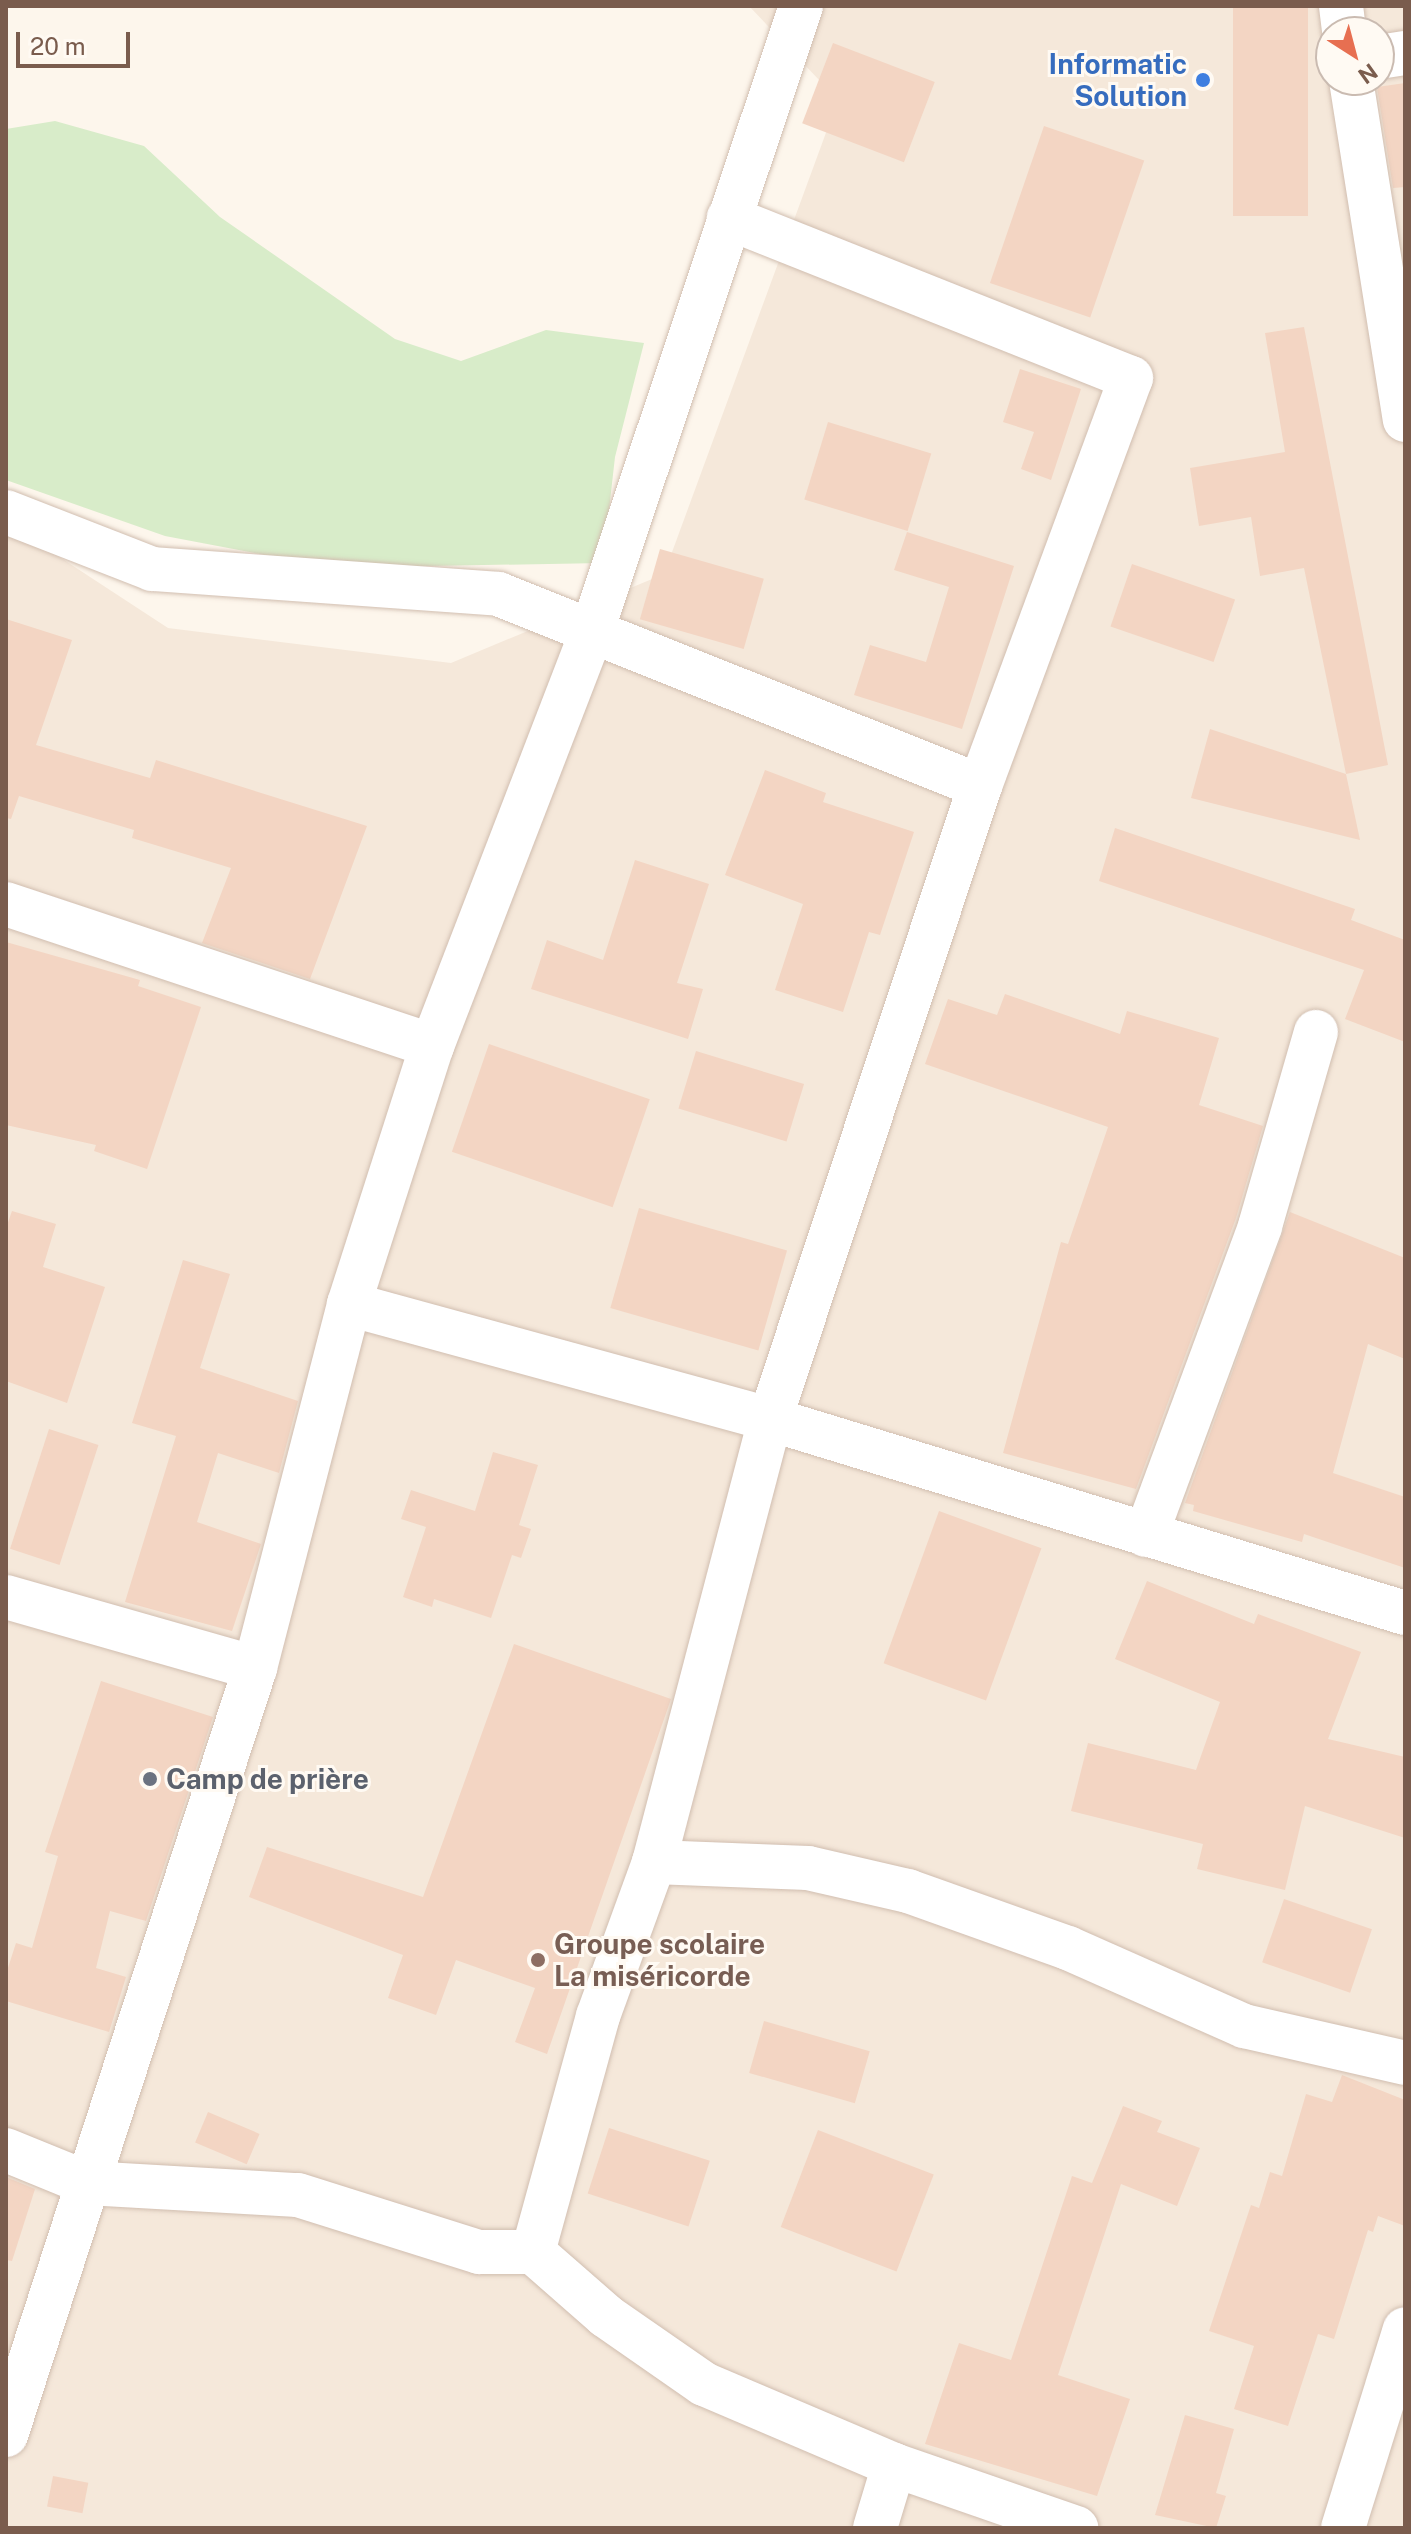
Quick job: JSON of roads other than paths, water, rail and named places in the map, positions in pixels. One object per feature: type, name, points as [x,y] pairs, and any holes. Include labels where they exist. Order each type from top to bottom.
[{"type":"street","points":[[6,2435],[255,1668],[349,1304],[432,1046],[593,628],[801,6]]},
{"type":"street","points":[[1354,96],[1405,419]]},
{"type":"street","points":[[533,2252],[598,2016],[654,1862],[770,1419],[980,786],[1131,378],[729,218]]},
{"type":"street","points":[[6,512],[152,569],[498,594],[593,628],[980,786]]},
{"type":"street","points":[[6,904],[432,1046]]},
{"type":"street","points":[[1146,1535],[1260,1226],[1316,1032]]},
{"type":"street","points":[[349,1304],[770,1419],[1405,1613]]},
{"type":"street","points":[[6,1597],[255,1668]]},
{"type":"street","points":[[654,1862],[808,1868],[908,1891],[1068,1948],[1244,2026],[1405,2063]]},
{"type":"street","points":[[6,2150],[87,2183],[298,2195],[479,2252],[533,2252],[606,2316],[704,2384],[894,2465],[1076,2528]]},
{"type":"street","points":[[1343,2528],[1405,2329]]},
{"type":"street","points":[[875,2528],[894,2465]]},
{"type":"place","name":"Informatic Solution","points":[[1203,80]]},
{"type":"place","name":"Camp de prière","points":[[150,1779]]},
{"type":"place","name":"Groupe scolaire La miséricorde","points":[[538,1960]]}]
